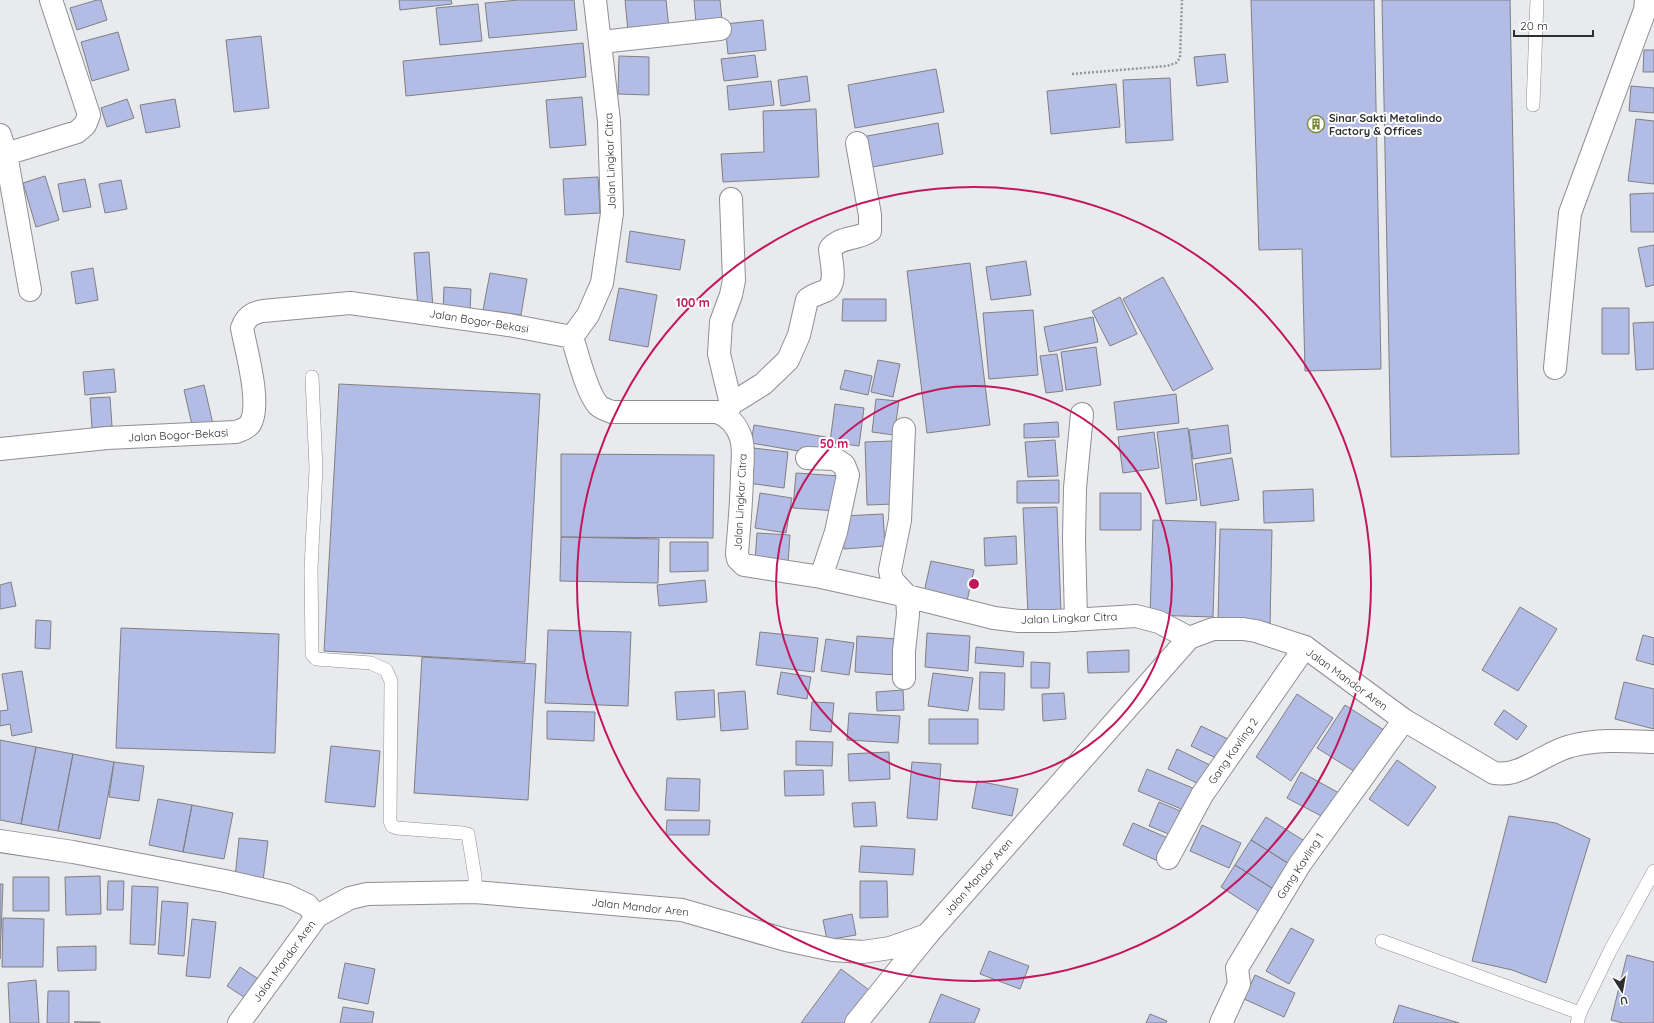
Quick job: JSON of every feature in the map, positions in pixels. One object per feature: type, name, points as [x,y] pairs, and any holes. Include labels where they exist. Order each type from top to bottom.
[{"type":"street","points":[[30,290],[3,145],[77,132],[85,125],[89,115],[51,0]]},
{"type":"street","name":"Jalan Lingkar Citra","points":[[572,337],[588,315],[602,283],[612,213],[610,121],[595,0]]},
{"type":"street","points":[[1555,368],[1570,213],[1645,10],[1646,0]]},
{"type":"street","points":[[601,42],[720,29]]},
{"type":"street","points":[[572,337],[590,392],[598,405],[605,410],[612,412],[717,412],[729,410],[763,384],[788,360],[799,335],[807,300],[810,296],[826,291],[833,280],[830,249],[834,244],[866,234],[870,231],[870,215],[857,143]]},
{"type":"street","points":[[729,410],[719,354],[720,322],[731,294],[734,280],[731,199]]},
{"type":"street","name":"Jalan Bogor-Bekasi","points":[[0,449],[107,438],[236,432],[246,428],[250,424],[254,414],[255,402],[242,328],[245,319],[253,313],[263,311],[350,303],[509,325],[572,337]]},
{"type":"street","name":"Jalan Lingkar Citra","points":[[729,410],[734,425],[741,437],[743,455],[742,488],[736,554],[738,559],[744,565],[821,577],[907,596],[994,618],[1035,621],[1136,616],[1159,622],[1189,638]]},
{"type":"street","points":[[1076,620],[1074,539],[1075,488],[1082,414]]},
{"type":"street","points":[[904,430],[900,520],[890,570],[892,580],[907,596],[908,614],[904,651],[904,678]]},
{"type":"street","points":[[807,458],[835,459],[844,465],[848,475],[836,532],[821,577]]},
{"type":"street","name":"Jalan Mandor Aren","points":[[239,1023],[317,916],[350,898],[367,894],[475,892],[682,910],[786,940],[833,950],[863,952],[890,948],[927,935],[1189,638],[1213,629],[1243,629],[1256,631],[1305,647],[1404,720],[1494,773],[1504,775],[1515,772],[1554,751],[1572,745],[1622,741],[1654,742]]},
{"type":"street","name":"Gang Kavling 2","points":[[1168,858],[1202,795],[1305,647]]},
{"type":"street","name":"Gang Kavling 1","points":[[1221,1023],[1239,984],[1237,968],[1300,864],[1404,720]]},
{"type":"street","points":[[0,841],[73,852],[225,881],[286,895],[307,905],[317,916]]},
{"type":"street","points":[[856,1023],[927,935]]},
{"type":"lane","points":[[1533,105],[1537,0]]},
{"type":"lane","points":[[312,377],[316,469],[311,568],[312,654],[316,659],[371,663],[386,670],[391,681],[390,821],[392,826],[396,828],[468,834],[475,877],[475,892]]},
{"type":"lane","points":[[1382,941],[1579,1018],[1610,951],[1654,871]]},
{"type":"path","points":[[1072,74],[1167,66],[1176,63],[1180,58],[1182,0]]},
{"type":"building","points":[[101,0],[107,20],[77,30],[70,8]]},
{"type":"building","points":[[399,0],[451,0],[452,4],[400,10]]},
{"type":"building","points":[[519,0],[574,0],[577,30],[489,38],[485,3]]},
{"type":"building","points":[[625,0],[666,0],[669,28],[628,32]]},
{"type":"building","points":[[694,0],[720,0],[722,20],[696,23]]},
{"type":"building","name":"Sinar Sakti Metalindo Factory & Offices","points":[[1251,0],[1374,0],[1381,369],[1305,371],[1302,249],[1259,250]]},
{"type":"building","points":[[1382,0],[1510,0],[1519,454],[1391,457]]},
{"type":"building","points":[[478,4],[482,41],[440,45],[436,8]]},
{"type":"building","points":[[763,20],[766,50],[728,54],[725,24]]},
{"type":"building","points":[[118,32],[129,70],[92,81],[81,42]]},
{"type":"building","points":[[261,36],[269,108],[234,112],[226,40]]},
{"type":"building","points":[[583,43],[586,77],[406,96],[403,61]]},
{"type":"building","points":[[1644,50],[1654,50],[1654,72],[1643,72]]},
{"type":"building","points":[[1225,54],[1228,82],[1197,86],[1194,57]]},
{"type":"building","points":[[755,55],[758,77],[724,81],[721,59]]},
{"type":"building","points":[[619,56],[649,57],[649,95],[618,94]]},
{"type":"building","points":[[936,69],[944,112],[855,128],[848,85]]},
{"type":"building","points":[[807,76],[810,101],[781,106],[778,80]]},
{"type":"building","points":[[1170,78],[1173,140],[1126,143],[1123,80]]},
{"type":"building","points":[[771,81],[774,105],[729,110],[727,86]]},
{"type":"building","points":[[1116,84],[1120,127],[1051,134],[1047,91]]},
{"type":"building","points":[[1631,86],[1654,88],[1654,113],[1629,111]]},
{"type":"building","points":[[582,97],[586,145],[550,148],[546,100]]},
{"type":"building","points":[[127,99],[134,118],[107,127],[101,108]]},
{"type":"building","points":[[175,99],[180,127],[146,133],[140,105]]},
{"type":"building","points":[[816,109],[819,177],[723,182],[721,154],[764,152],[763,111]]},
{"type":"building","points":[[1636,119],[1654,121],[1654,184],[1628,181]]},
{"type":"building","points":[[938,123],[943,154],[867,168],[862,137]]},
{"type":"building","points":[[45,176],[59,220],[36,227],[23,183]]},
{"type":"building","points":[[598,177],[600,213],[565,215],[563,179]]},
{"type":"building","points":[[85,179],[91,207],[63,212],[58,184]]},
{"type":"building","points":[[121,180],[127,209],[105,213],[99,184]]},
{"type":"building","points":[[1654,193],[1654,232],[1631,232],[1630,194]]},
{"type":"building","points":[[630,231],[685,240],[680,270],[626,262]]},
{"type":"building","points":[[1654,245],[1654,285],[1646,287],[1638,248]]},
{"type":"building","points":[[429,252],[433,308],[418,309],[414,253]]},
{"type":"building","points":[[1026,261],[1031,295],[991,300],[986,267]]},
{"type":"building","points":[[970,263],[990,425],[927,433],[907,271]]},
{"type":"building","points":[[93,268],[98,300],[76,304],[71,272]]},
{"type":"building","points":[[490,273],[527,279],[521,315],[483,310]]},
{"type":"building","points":[[1163,277],[1213,369],[1173,391],[1123,299]]},
{"type":"building","points":[[444,287],[471,289],[470,312],[443,310]]},
{"type":"building","points":[[619,288],[657,295],[648,347],[609,340]]},
{"type":"building","points":[[1120,297],[1137,334],[1110,346],[1092,311]]},
{"type":"building","points":[[843,299],[886,299],[886,321],[842,321]]},
{"type":"building","points":[[1602,308],[1629,308],[1629,354],[1602,354]]},
{"type":"building","points":[[1033,310],[1038,375],[989,379],[983,313]]},
{"type":"building","points":[[1093,317],[1098,342],[1049,352],[1044,327]]},
{"type":"building","points":[[1654,322],[1654,369],[1636,370],[1633,323]]},
{"type":"building","points":[[1096,347],[1101,385],[1066,390],[1061,352]]},
{"type":"building","points":[[1057,354],[1063,391],[1046,393],[1040,356]]},
{"type":"building","points":[[878,360],[900,364],[893,397],[871,392]]},
{"type":"building","points":[[114,369],[116,392],[85,395],[83,372]]},
{"type":"building","points":[[845,370],[872,376],[868,395],[840,389]]},
{"type":"building","points":[[339,384],[540,394],[525,662],[324,651]]},
{"type":"building","points":[[204,385],[213,424],[193,429],[184,390]]},
{"type":"building","points":[[1176,394],[1179,423],[1117,430],[1114,402]]},
{"type":"building","points":[[110,397],[112,426],[92,428],[90,398]]},
{"type":"building","points":[[876,399],[899,401],[894,435],[872,432]]},
{"type":"building","points":[[835,404],[864,408],[859,446],[830,442]]},
{"type":"building","points":[[1058,422],[1059,437],[1024,438],[1024,424]]},
{"type":"building","points":[[754,425],[826,437],[822,455],[751,443]]},
{"type":"building","points":[[1228,425],[1231,453],[1193,459],[1189,430]]},
{"type":"building","points":[[1188,428],[1197,500],[1166,504],[1157,432]]},
{"type":"building","points":[[1154,432],[1159,468],[1123,473],[1118,437]]},
{"type":"building","points":[[1055,440],[1058,476],[1028,477],[1025,442]]},
{"type":"building","points":[[893,441],[895,504],[867,505],[865,442]]},
{"type":"building","points":[[753,448],[788,452],[784,488],[748,483]]},
{"type":"building","points":[[561,454],[714,455],[713,538],[561,537]]},
{"type":"building","points":[[1232,458],[1239,500],[1201,506],[1195,464]]},
{"type":"building","points":[[796,473],[840,476],[837,511],[793,508]]},
{"type":"building","points":[[1059,480],[1059,503],[1017,503],[1017,481]]},
{"type":"building","points":[[1313,489],[1314,521],[1264,523],[1263,491]]},
{"type":"building","points":[[760,493],[792,498],[786,533],[755,528]]},
{"type":"building","points":[[1100,493],[1141,493],[1141,530],[1100,530]]},
{"type":"building","points":[[1057,507],[1061,612],[1028,614],[1023,508]]},
{"type":"building","points":[[883,514],[885,546],[844,549],[843,516]]},
{"type":"building","points":[[1153,520],[1216,522],[1213,617],[1150,615]]},
{"type":"building","points":[[1220,529],[1272,530],[1270,625],[1218,624]]},
{"type":"building","points":[[757,533],[790,535],[788,563],[755,561]]},
{"type":"building","points":[[1016,536],[1017,564],[985,566],[984,538]]},
{"type":"building","points":[[561,537],[659,539],[658,583],[560,581]]},
{"type":"building","points":[[670,542],[708,542],[708,571],[670,572]]},
{"type":"building","points":[[931,561],[974,570],[967,601],[924,592]]},
{"type":"building","points":[[705,580],[707,602],[659,606],[657,585]]},
{"type":"building","points":[[11,582],[16,606],[0,609],[0,585]]},
{"type":"building","points":[[1520,607],[1557,629],[1518,691],[1482,670]]},
{"type":"building","points":[[36,620],[51,621],[50,649],[35,648]]},
{"type":"building","points":[[121,628],[279,634],[275,753],[116,748]]},
{"type":"building","points":[[548,630],[631,632],[628,706],[545,703]]},
{"type":"building","points":[[760,632],[818,638],[814,672],[756,665]]},
{"type":"building","points":[[927,633],[970,636],[968,671],[925,667]]},
{"type":"building","points":[[1643,635],[1654,638],[1654,665],[1636,660]]},
{"type":"building","points":[[857,636],[898,639],[896,675],[855,672]]},
{"type":"building","points":[[826,639],[854,643],[849,675],[821,671]]},
{"type":"building","points":[[976,647],[1024,652],[1023,667],[975,663]]},
{"type":"building","points":[[1129,650],[1129,672],[1088,673],[1087,652]]},
{"type":"building","points":[[422,657],[536,664],[528,800],[414,793]]},
{"type":"building","points":[[1031,662],[1050,663],[1049,688],[1031,688]]},
{"type":"building","points":[[22,671],[32,732],[12,736],[10,724],[0,726],[0,711],[8,710],[2,674]]},
{"type":"building","points":[[781,672],[811,677],[807,699],[777,694]]},
{"type":"building","points":[[980,672],[1005,673],[1004,710],[979,709]]},
{"type":"building","points":[[933,673],[973,678],[968,711],[928,706]]},
{"type":"building","points":[[1624,682],[1654,689],[1654,729],[1615,719]]},
{"type":"building","points":[[714,690],[715,717],[677,720],[675,692]]},
{"type":"building","points":[[903,690],[904,710],[877,711],[876,692]]},
{"type":"building","points":[[745,691],[748,729],[721,731],[718,693]]},
{"type":"building","points":[[1064,693],[1066,719],[1043,721],[1042,694]]},
{"type":"building","points":[[1297,694],[1333,718],[1291,781],[1256,757]]},
{"type":"building","points":[[812,702],[834,703],[831,732],[810,730]]},
{"type":"building","points":[[1345,705],[1387,732],[1360,775],[1317,748]]},
{"type":"building","points":[[1504,710],[1527,726],[1517,740],[1494,724]]},
{"type":"building","points":[[547,711],[595,712],[594,741],[547,739]]},
{"type":"building","points":[[849,713],[900,716],[898,743],[847,740]]},
{"type":"building","points":[[929,719],[978,719],[978,744],[929,744]]},
{"type":"building","points":[[1201,726],[1230,740],[1220,760],[1191,746]]},
{"type":"building","points":[[0,740],[36,747],[21,824],[0,820]]},
{"type":"building","points":[[796,741],[833,742],[832,766],[796,765]]},
{"type":"building","points":[[331,746],[380,751],[375,807],[325,802]]},
{"type":"building","points":[[36,747],[73,754],[58,831],[21,824]]},
{"type":"building","points":[[1177,749],[1214,767],[1205,787],[1168,769]]},
{"type":"building","points":[[889,752],[890,779],[849,781],[848,754]]},
{"type":"building","points":[[73,754],[114,762],[100,839],[58,831]]},
{"type":"building","points":[[1397,760],[1436,787],[1408,826],[1369,799]]},
{"type":"building","points":[[114,762],[144,766],[139,801],[109,797]]},
{"type":"building","points":[[912,762],[941,764],[937,820],[907,818]]},
{"type":"building","points":[[1147,769],[1195,789],[1186,811],[1138,791]]},
{"type":"building","points":[[823,770],[824,795],[785,796],[784,771]]},
{"type":"building","points":[[1301,772],[1339,793],[1325,818],[1287,798]]},
{"type":"building","points":[[667,778],[700,779],[699,811],[665,810]]},
{"type":"building","points":[[977,781],[1018,789],[1012,816],[972,808]]},
{"type":"building","points":[[158,799],[192,805],[183,852],[149,845]]},
{"type":"building","points":[[875,802],[877,826],[854,827],[852,803]]},
{"type":"building","points":[[1159,802],[1185,813],[1176,837],[1149,826]]},
{"type":"building","points":[[192,805],[233,813],[224,859],[183,852]]},
{"type":"building","points":[[1509,816],[1556,823],[1590,839],[1546,983],[1512,970],[1472,961]]},
{"type":"building","points":[[1266,817],[1306,842],[1291,865],[1251,840]]},
{"type":"building","points":[[667,820],[710,820],[709,835],[666,835]]},
{"type":"building","points":[[1133,823],[1170,839],[1160,862],[1123,845]]},
{"type":"building","points":[[1202,825],[1241,843],[1229,868],[1190,851]]},
{"type":"building","points":[[239,838],[268,841],[263,881],[235,878]]},
{"type":"building","points":[[1251,840],[1291,865],[1275,890],[1235,865]]},
{"type":"building","points":[[861,846],[915,849],[913,875],[859,872]]},
{"type":"building","points":[[1235,865],[1275,890],[1260,912],[1221,887]]},
{"type":"building","points":[[100,876],[101,914],[66,915],[65,877]]},
{"type":"building","points":[[13,877],[49,877],[49,911],[13,911]]},
{"type":"building","points":[[108,881],[124,881],[123,910],[107,910]]},
{"type":"building","points":[[860,881],[887,881],[888,917],[860,918]]},
{"type":"building","points":[[0,884],[3,884],[0,959]]},
{"type":"building","points":[[132,886],[158,887],[155,945],[130,944]]},
{"type":"building","points":[[162,901],[188,903],[184,956],[158,954]]},
{"type":"building","points":[[852,914],[856,935],[827,940],[823,920]]},
{"type":"building","points":[[3,918],[44,919],[43,967],[2,967]]},
{"type":"building","points":[[192,919],[216,922],[210,978],[186,976]]},
{"type":"building","points":[[1291,928],[1314,940],[1289,984],[1266,971]]},
{"type":"building","points":[[96,946],[96,970],[58,971],[57,947]]},
{"type":"building","points":[[989,951],[1029,966],[1020,989],[980,974]]},
{"type":"building","points":[[1627,955],[1654,962],[1654,1023],[1623,1023],[1611,1020]]},
{"type":"building","points":[[345,963],[375,969],[368,1004],[338,998]]},
{"type":"building","points":[[240,967],[260,980],[247,999],[227,986]]},
{"type":"building","points":[[841,969],[869,990],[844,1023],[801,1023]]},
{"type":"building","points":[[1255,975],[1295,993],[1284,1017],[1244,999]]},
{"type":"building","points":[[36,980],[39,1023],[10,1023],[8,983]]},
{"type":"building","points":[[48,991],[69,991],[69,1023],[47,1023]]},
{"type":"building","points":[[941,994],[980,1009],[974,1023],[929,1023]]},
{"type":"building","points":[[1399,1005],[1459,1023],[1393,1023]]},
{"type":"building","points":[[343,1007],[374,1012],[372,1023],[340,1023]]},
{"type":"building","points":[[1150,1014],[1167,1021],[1166,1023],[1146,1023]]},
{"type":"building","points":[[74,1022],[100,1022],[100,1023]]},
{"type":"place","name":"Sinar Sakti Metalindo Factory & Offices","points":[[1316,124]]}]
